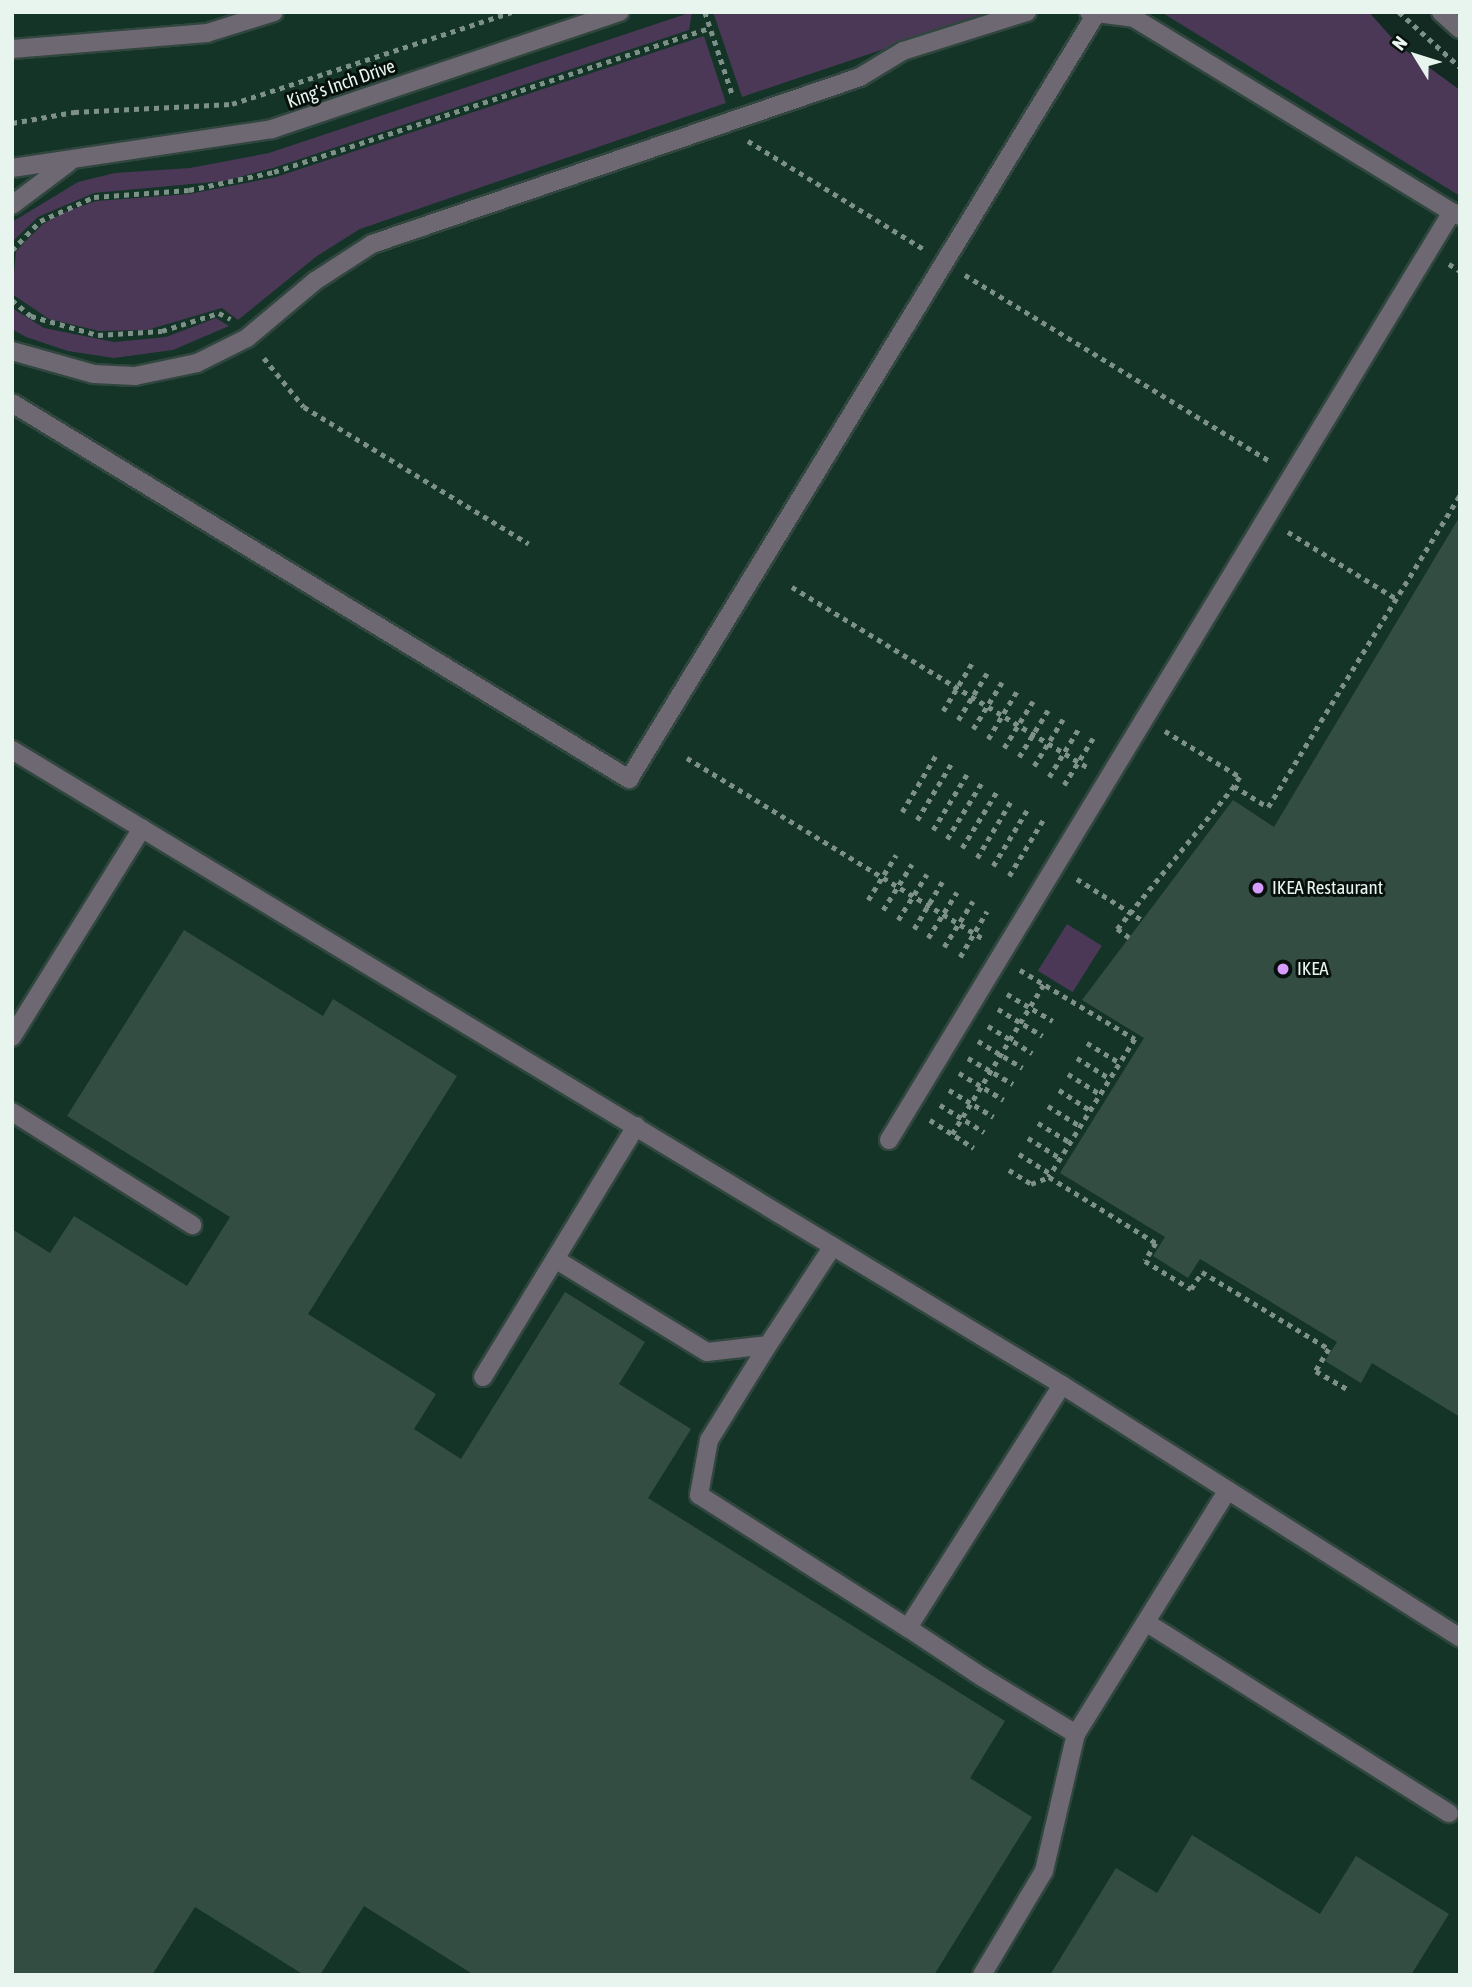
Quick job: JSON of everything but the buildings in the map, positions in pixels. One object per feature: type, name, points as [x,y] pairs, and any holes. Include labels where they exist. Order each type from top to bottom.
[{"type":"street","points":[[12,49],[207,33],[274,12]]},
{"type":"street","name":"King's Inch Drive","points":[[12,168],[68,163],[272,129],[620,12]]},
{"type":"street","points":[[12,351],[78,372],[135,376],[197,363],[247,338],[315,281],[372,244],[860,77],[903,51],[1027,12]]},
{"type":"street","points":[[1441,12],[1460,29]]},
{"type":"street","points":[[12,403],[629,779],[944,262],[1092,13],[1134,18],[1456,214],[1293,476],[889,1140]]},
{"type":"street","name":"King's Inch Drive","points":[[12,205],[68,163]]},
{"type":"street","points":[[12,750],[1062,1385],[1460,1638]]},
{"type":"street","points":[[12,1037],[142,828]]},
{"type":"street","points":[[12,1112],[192,1225]]},
{"type":"street","points":[[483,1377],[636,1126]]},
{"type":"street","points":[[832,1245],[709,1440],[699,1495],[1076,1734]]},
{"type":"street","points":[[555,1259],[707,1352],[768,1345]]},
{"type":"street","points":[[908,1628],[1062,1385]]},
{"type":"street","points":[[982,1975],[1044,1871],[1076,1734],[1228,1490]]},
{"type":"street","points":[[1147,1623],[1449,1814]]},
{"type":"path","points":[[12,123],[75,112],[232,104],[511,12]]},
{"type":"path","points":[[705,12],[749,143],[1293,476]]},
{"type":"path","points":[[12,250],[40,221],[94,197],[189,190],[274,172],[710,28]]},
{"type":"path","points":[[1447,263],[1460,271]]},
{"type":"path","points":[[12,300],[31,316],[98,335],[147,334],[219,313],[226,315],[304,407],[529,544]]},
{"type":"path","points":[[1234,786],[1268,807],[1460,495]]},
{"type":"path","points":[[1284,530],[1397,599]]},
{"type":"path","points":[[792,587],[1107,780]]},
{"type":"path","points":[[943,711],[972,663]]},
{"type":"path","points":[[958,720],[987,673]]},
{"type":"path","points":[[973,729],[1002,682]]},
{"type":"path","points":[[988,739],[1017,691]]},
{"type":"path","points":[[1004,748],[1033,701]]},
{"type":"path","points":[[1018,757],[1048,709]]},
{"type":"path","points":[[1034,766],[1063,719]]},
{"type":"path","points":[[1049,776],[1079,728]]},
{"type":"path","points":[[1129,938],[1117,929],[1240,777],[1162,729]]},
{"type":"path","points":[[1065,785],[1093,738]]},
{"type":"path","points":[[902,811],[936,755]]},
{"type":"path","points":[[687,758],[1004,951],[1021,962],[1017,968],[1135,1039],[1050,1176],[1031,1184],[1009,1170]]},
{"type":"path","points":[[917,820],[951,764]]},
{"type":"path","points":[[933,830],[967,774]]},
{"type":"path","points":[[947,839],[982,782]]},
{"type":"path","points":[[962,848],[997,792]]},
{"type":"path","points":[[977,858],[1011,801]]},
{"type":"path","points":[[993,866],[1027,810]]},
{"type":"path","points":[[1009,876],[1043,820]]},
{"type":"path","points":[[867,900],[896,855]]},
{"type":"path","points":[[883,910],[912,864]]},
{"type":"path","points":[[1067,887],[1080,866]]},
{"type":"path","points":[[898,920],[927,874]]},
{"type":"path","points":[[1073,877],[1142,920]]},
{"type":"path","points":[[914,929],[942,882]]},
{"type":"path","points":[[928,938],[957,891]]},
{"type":"path","points":[[944,947],[973,901]]},
{"type":"path","points":[[960,957],[987,911]]},
{"type":"path","points":[[952,1134],[1044,984]]},
{"type":"path","points":[[1006,994],[1052,1021]]},
{"type":"path","points":[[997,1009],[1043,1036]]},
{"type":"path","points":[[987,1025],[1032,1053]]},
{"type":"path","points":[[977,1041],[1023,1068]]},
{"type":"path","points":[[1087,1043],[1120,1063]]},
{"type":"path","points":[[968,1058],[1013,1084]]},
{"type":"path","points":[[1077,1058],[1111,1079]]},
{"type":"path","points":[[958,1073],[1004,1100]]},
{"type":"path","points":[[1068,1074],[1100,1094]]},
{"type":"path","points":[[948,1089],[994,1117]]},
{"type":"path","points":[[1059,1090],[1091,1110]]},
{"type":"path","points":[[939,1105],[984,1132]]},
{"type":"path","points":[[1048,1107],[1080,1126]]},
{"type":"path","points":[[929,1120],[974,1147]]},
{"type":"path","points":[[1038,1123],[1071,1143]]},
{"type":"path","points":[[1028,1138],[1061,1158]]},
{"type":"path","points":[[1019,1154],[1156,1244],[1146,1261],[1168,1275],[1191,1289],[1202,1272],[1329,1349],[1316,1371],[1346,1389]]},
{"type":"shaded area","points":[[12,12],[1217,12],[1460,163],[1460,1975],[12,1975]]},
{"type":"shaded area","points":[[692,12],[689,30],[273,168],[224,181],[94,193],[38,217],[12,242],[12,222],[78,182],[115,173],[190,168],[269,153]]},
{"type":"shaded area","points":[[713,12],[994,12],[742,97]]},
{"type":"shaded area","points":[[1161,12],[1369,12],[1398,45],[1460,90],[1460,196]]},
{"type":"shaded area","points":[[704,36],[726,103],[360,229],[317,256],[238,320],[222,308],[147,330],[99,331],[49,319],[12,294],[16,251],[43,224],[65,212],[96,201],[189,194],[276,177]]},
{"type":"shaded area","points":[[12,308],[44,328],[114,342],[166,337],[216,318],[229,326],[173,350],[114,358],[68,351],[26,337],[12,329]]},
{"type":"shaded area","points":[[1067,924],[1102,946],[1073,992],[1038,971]]},
{"type":"place","name":"IKEA Restaurant","points":[[1258,888]]},
{"type":"place","name":"IKEA","points":[[1283,969]]}]
